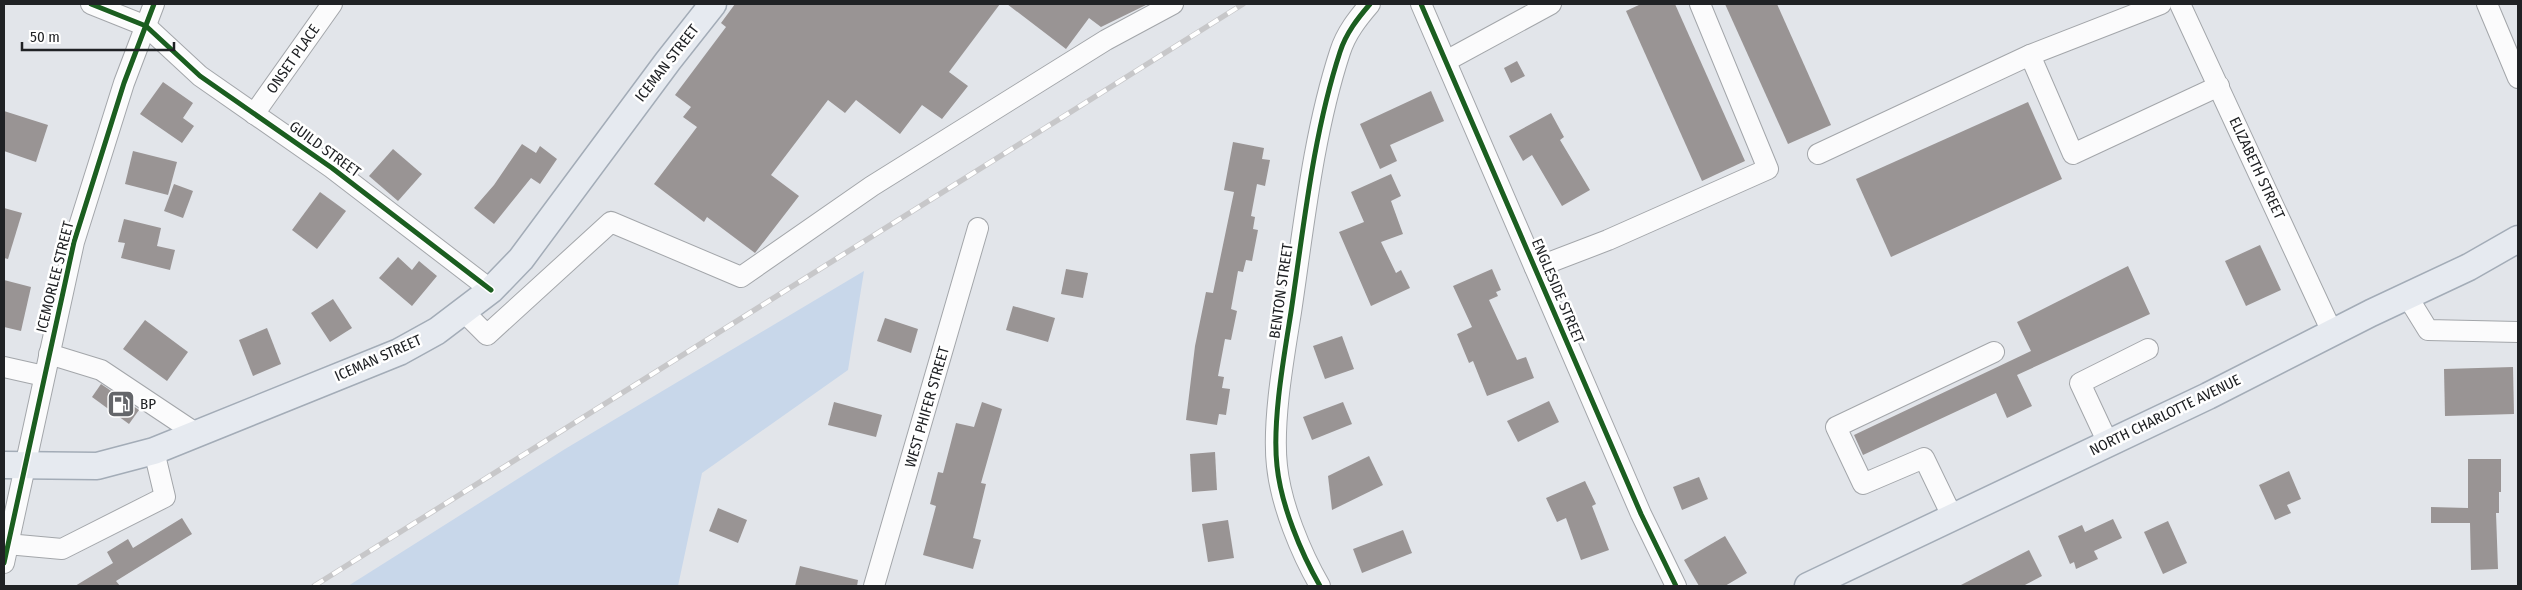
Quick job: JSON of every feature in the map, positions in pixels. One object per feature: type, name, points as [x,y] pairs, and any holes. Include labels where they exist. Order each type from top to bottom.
[{"type":"main road","name":"ICEMAN STREET","points":[[14,465],[97,466],[154,451],[399,352],[438,331],[491,290],[521,259],[668,61],[713,4]]},
{"type":"main road","name":"NORTH CHARLOTTE AVENUE","points":[[1808,586],[2208,396],[2332,332],[2469,267],[2518,239]]},
{"type":"street","points":[[91,4],[146,26]]},
{"type":"street","name":"ICEMORLEE STREET","points":[[6,554],[14,465],[44,376],[74,242],[124,83],[154,4]]},
{"type":"street","name":"ONSET PLACE","points":[[254,114],[332,4]]},
{"type":"street","points":[[463,311],[487,335],[610,222],[741,277],[880,181],[1106,40],[1173,4]]},
{"type":"street","name":"BENTON STREET","points":[[1320,586],[1310,568],[1288,514],[1276,466],[1276,432],[1285,352],[1306,211],[1326,105],[1341,50],[1355,22],[1370,4]]},
{"type":"street","name":"ENGLESIDE STREET","points":[[1421,4],[1641,514],[1676,586]]},
{"type":"street","points":[[1446,60],[1551,4]]},
{"type":"street","points":[[1536,268],[1641,226],[1768,169],[1700,4]]},
{"type":"street","points":[[1818,154],[2030,55],[2161,4]]},
{"type":"street","name":"ELIZABETH STREET","points":[[2180,4],[2332,332]]},
{"type":"street","points":[[2487,4],[2518,78]]},
{"type":"street","name":"GUILD STREET","points":[[146,26],[200,76],[332,168],[491,290]]},
{"type":"street","points":[[2030,55],[2073,154],[2219,86]]},
{"type":"street","name":"WEST PHIFER STREET","points":[[874,586],[978,228]]},
{"type":"street","points":[[2407,296],[2428,330],[2518,332]]},
{"type":"street","points":[[2108,443],[2080,383],[2148,349]]},
{"type":"street","points":[[1952,516],[1924,458],[1863,484],[1836,427],[1994,352]]},
{"type":"street","points":[[49,354],[101,370],[197,434]]},
{"type":"street","points":[[4,367],[44,376]]},
{"type":"street","points":[[6,554],[62,549],[165,497],[154,451]]},
{"type":"shaded area","points":[[864,271],[848,370],[702,473],[678,586],[348,586],[565,449]]},
{"type":"building","points":[[735,4],[1000,4],[949,72],[968,86],[942,119],[922,105],[900,134],[856,100],[845,113],[828,100],[771,175],[799,196],[755,253],[707,217],[704,222],[654,184],[697,127],[683,117],[691,107],[675,95],[726,27],[721,23]]},
{"type":"building","points":[[1007,4],[1148,4],[1101,27],[1089,18],[1066,49]]},
{"type":"building","points":[[1641,4],[1675,4],[1745,161],[1702,181],[1626,11]]},
{"type":"building","points":[[1725,4],[1777,4],[1831,125],[1788,144]]},
{"type":"building","points":[[1517,61],[1525,76],[1511,83],[1504,68]]},
{"type":"building","points":[[163,82],[193,103],[183,118],[194,126],[182,143],[140,114]]},
{"type":"building","points":[[1431,91],[1444,121],[1390,145],[1397,161],[1380,169],[1360,124]]},
{"type":"building","points":[[2028,102],[2062,179],[1891,257],[1856,179]]},
{"type":"building","points":[[4,111],[48,125],[36,162],[4,151]]},
{"type":"building","points":[[1551,113],[1564,137],[1560,140],[1590,190],[1562,206],[1532,155],[1523,161],[1509,136]]},
{"type":"building","points":[[1233,142],[1264,148],[1262,159],[1270,160],[1265,186],[1257,184],[1251,216],[1255,217],[1253,229],[1258,230],[1252,261],[1246,260],[1243,272],[1238,271],[1231,309],[1237,311],[1231,340],[1225,339],[1218,376],[1224,377],[1222,388],[1230,389],[1226,415],[1219,414],[1217,425],[1186,420],[1195,346],[1206,292],[1213,293],[1234,192],[1224,190]]},
{"type":"building","points":[[522,144],[536,153],[540,146],[557,159],[540,184],[531,178],[494,224],[474,208],[494,185]]},
{"type":"building","points":[[393,149],[422,174],[398,201],[369,176]]},
{"type":"building","points":[[133,151],[177,162],[168,195],[125,184]]},
{"type":"building","points":[[1391,174],[1401,196],[1391,201],[1403,234],[1381,242],[1396,273],[1401,270],[1410,288],[1371,306],[1339,232],[1364,222],[1351,192]]},
{"type":"building","points":[[174,184],[193,191],[183,218],[164,211]]},
{"type":"building","points":[[320,192],[346,211],[317,249],[292,230]]},
{"type":"building","points":[[4,208],[22,213],[8,259],[4,258]]},
{"type":"building","points":[[124,219],[161,228],[157,246],[175,250],[170,270],[121,258],[125,243],[118,242]]},
{"type":"building","points":[[2260,245],[2281,290],[2246,306],[2225,261]]},
{"type":"building","points":[[398,257],[412,270],[419,261],[437,276],[412,306],[379,278]]},
{"type":"building","points":[[2128,266],[2150,314],[2017,375],[2032,406],[2007,418],[1996,393],[1863,455],[1854,435],[2031,351],[2017,322]]},
{"type":"building","points":[[1066,269],[1088,273],[1083,298],[1061,294]]},
{"type":"building","points":[[1492,269],[1501,290],[1496,292],[1498,296],[1489,300],[1517,360],[1526,357],[1534,378],[1487,396],[1473,361],[1469,363],[1457,334],[1472,327],[1453,286]]},
{"type":"building","points":[[4,280],[31,287],[21,331],[4,327]]},
{"type":"building","points":[[333,299],[352,328],[330,342],[311,313]]},
{"type":"building","points":[[1013,306],[1055,318],[1048,342],[1006,330]]},
{"type":"building","points":[[885,318],[918,329],[911,353],[877,341]]},
{"type":"building","points":[[145,320],[188,352],[167,381],[123,349]]},
{"type":"building","points":[[267,328],[281,364],[253,376],[239,340]]},
{"type":"building","points":[[1342,336],[1354,369],[1325,379],[1313,346]]},
{"type":"building","points":[[2513,367],[2514,414],[2445,416],[2444,369]]},
{"type":"building","points":[[101,384],[139,410],[129,424],[92,397]]},
{"type":"building","points":[[1549,401],[1559,422],[1518,442],[1507,421]]},
{"type":"building","points":[[834,402],[882,415],[876,437],[828,425]]},
{"type":"building","points":[[982,402],[1002,409],[981,483],[986,484],[973,538],[981,540],[973,569],[923,555],[936,506],[930,504],[938,472],[943,473],[956,423],[974,427]]},
{"type":"building","points":[[1343,402],[1352,424],[1312,440],[1303,417]]},
{"type":"building","points":[[1215,452],[1217,490],[1192,492],[1190,454]]},
{"type":"building","points":[[1369,456],[1383,485],[1332,510],[1328,476]]},
{"type":"building","points":[[2468,459],[2501,459],[2501,492],[2499,492],[2499,513],[2496,513],[2498,569],[2471,570],[2470,523],[2431,523],[2431,507],[2468,508]]},
{"type":"building","points":[[2289,471],[2301,499],[2287,505],[2291,513],[2275,520],[2259,485]]},
{"type":"building","points":[[1699,477],[1708,499],[1682,510],[1673,487]]},
{"type":"building","points":[[1585,481],[1596,504],[1592,506],[1609,550],[1581,560],[1566,518],[1557,522],[1546,498]]},
{"type":"building","points":[[718,508],[747,520],[738,543],[709,531]]},
{"type":"building","points":[[182,518],[192,534],[116,581],[120,586],[75,586],[113,563],[107,552],[128,539],[133,548]]},
{"type":"building","points":[[2113,519],[2122,538],[2094,551],[2098,559],[2076,569],[2074,562],[2070,564],[2058,536],[2082,525],[2085,532]]},
{"type":"building","points":[[1228,520],[1234,558],[1208,562],[1202,524]]},
{"type":"building","points":[[2168,521],[2187,563],[2163,574],[2144,532]]},
{"type":"building","points":[[1403,530],[1412,553],[1362,573],[1353,549]]},
{"type":"building","points":[[1725,536],[1747,573],[1725,586],[1699,586],[1684,560]]},
{"type":"building","points":[[2029,550],[2042,576],[2023,586],[1959,586]]},
{"type":"building","points":[[800,566],[858,580],[857,586],[795,586]]},
{"type":"railway","points":[[314,586],[1243,4]]},
{"type":"cycle path","points":[[91,4],[146,26],[200,76],[332,168],[491,290]]},
{"type":"cycle path","points":[[4,563],[74,242],[124,83],[154,4]]},
{"type":"cycle path","points":[[1320,586],[1299,544],[1287,512],[1279,481],[1276,449],[1277,410],[1305,213],[1323,115],[1343,45],[1353,26],[1370,4]]},
{"type":"cycle path","points":[[1421,4],[1641,514],[1676,586]]},
{"type":"place","name":"BP","points":[[121,404]]}]
